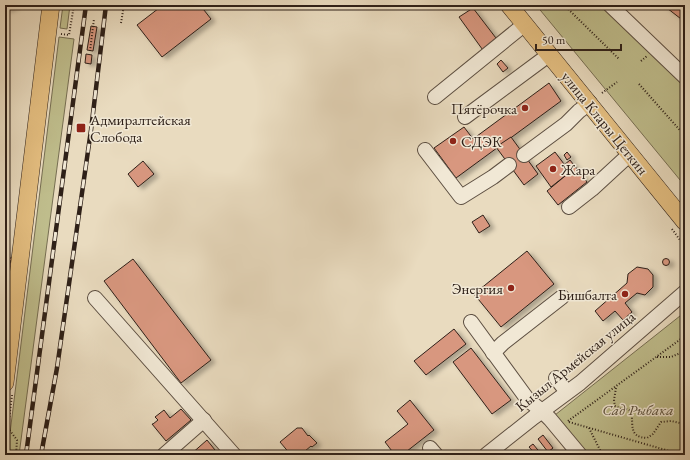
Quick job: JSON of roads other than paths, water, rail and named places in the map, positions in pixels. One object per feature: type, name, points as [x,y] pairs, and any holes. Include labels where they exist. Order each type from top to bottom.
[{"type":"main road","points":[[5,383],[51,5]]},
{"type":"main road","name":"улица Клары Цеткин","points":[[510,5],[550,54],[596,98],[630,154],[685,222]]},
{"type":"street","points":[[611,5],[683,72]]},
{"type":"street","points":[[435,97],[525,24]]},
{"type":"street","points":[[465,117],[550,54]]},
{"type":"street","points":[[524,154],[566,124],[579,111],[596,98]]},
{"type":"street","points":[[425,150],[461,197],[509,165]]},
{"type":"street","points":[[569,207],[592,189],[630,154]]},
{"type":"street","name":"Кызыл Армейская улица","points":[[486,455],[580,383],[685,292]]},
{"type":"street","points":[[493,353],[503,343],[562,297]]},
{"type":"street","points":[[95,298],[234,455]]},
{"type":"street","points":[[471,322],[528,400],[542,411],[580,455]]},
{"type":"street","points":[[556,378],[567,392]]},
{"type":"street","points":[[164,455],[201,417]]},
{"type":"railway","points":[[26,455],[86,5]]},
{"type":"railway","points":[[41,455],[57,368],[91,130],[106,5]]},
{"type":"place","name":"Пятёрочка","points":[[525,108]]},
{"type":"place","name":"Адмиралтейская Слобода","points":[[81,128]]},
{"type":"place","name":"СДЭК","points":[[453,141]]},
{"type":"place","name":"Жара","points":[[553,169]]},
{"type":"place","name":"Энергия","points":[[511,288]]},
{"type":"place","name":"Бишбалта","points":[[625,294]]},
{"type":"park label","name":"Сад Рыбака","points":[[638,409]]}]
